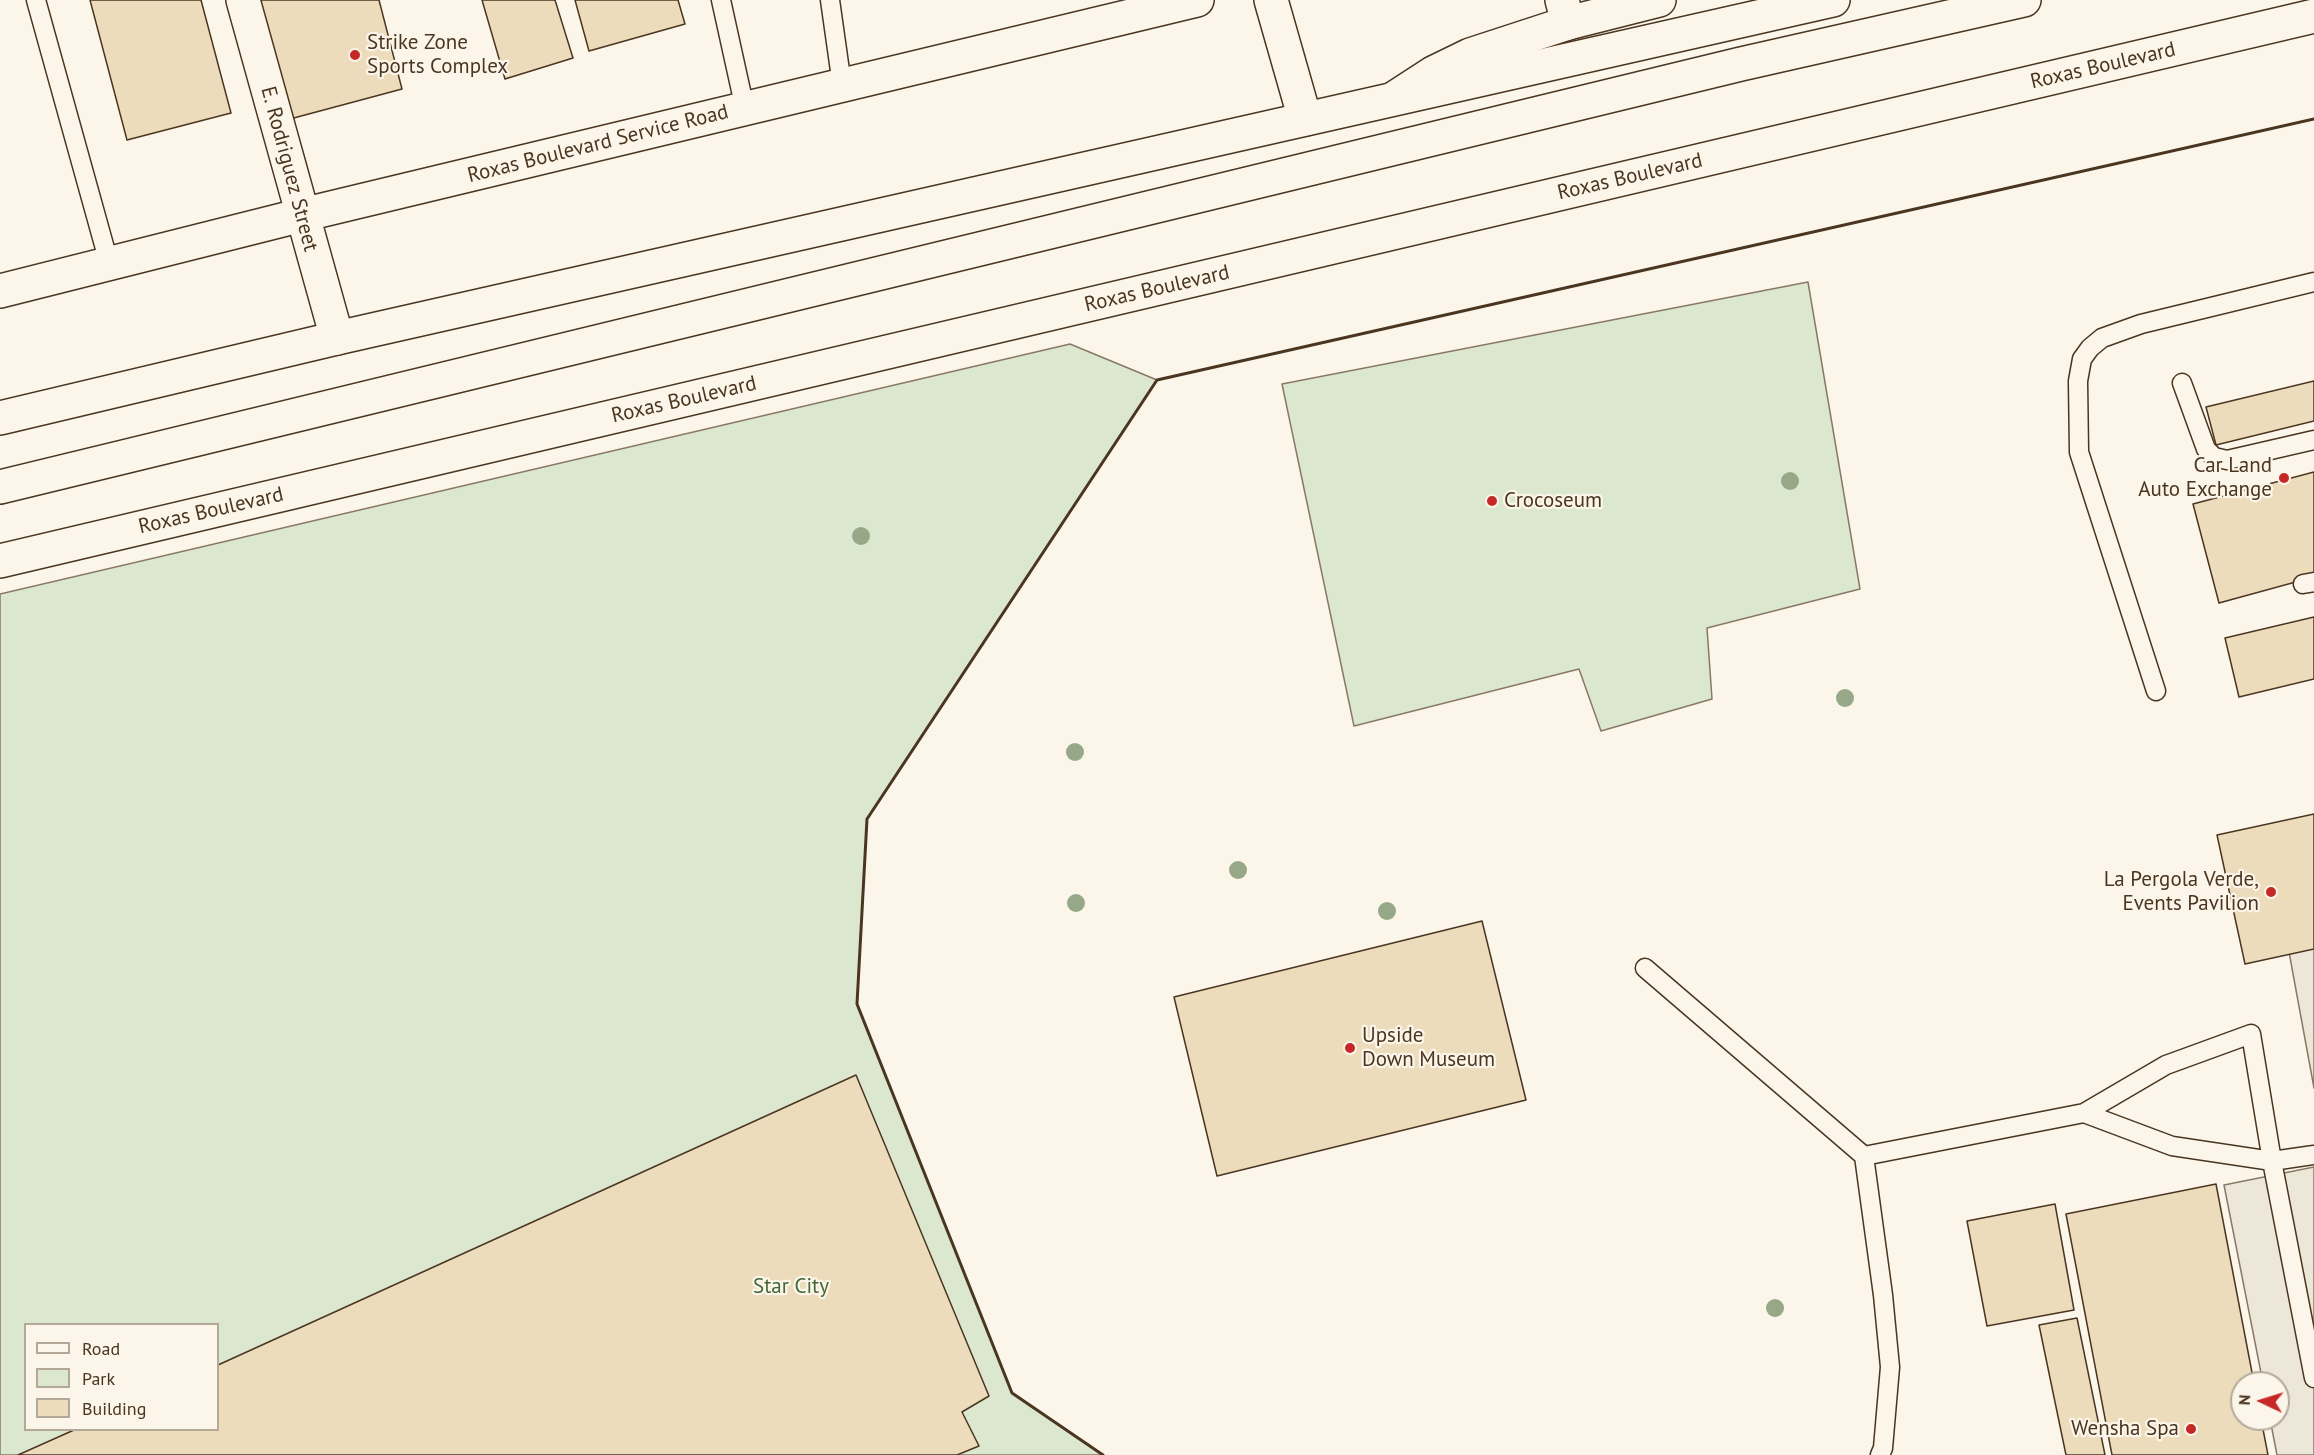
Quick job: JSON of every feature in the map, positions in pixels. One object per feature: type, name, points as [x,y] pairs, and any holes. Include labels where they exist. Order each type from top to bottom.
[{"type":"main road","name":"E. Rodriguez Street","points":[[243,0],[337,338]]},
{"type":"main road","name":"Roxas Boulevard Service Road","points":[[0,291],[302,215],[1197,0]]},
{"type":"main road","points":[[1271,0],[1305,119]]},
{"type":"main road","points":[[1396,97],[1432,74],[1565,11],[1659,0]]},
{"type":"main road","points":[[0,418],[337,338],[1833,0]]},
{"type":"main road","points":[[0,487],[1741,64],[2024,0]]},
{"type":"main road","name":"Roxas Boulevard","points":[[0,561],[2314,16]]},
{"type":"lane","points":[[36,0],[109,263]]},
{"type":"lane","points":[[721,0],[745,108]]},
{"type":"lane","points":[[831,0],[842,85]]},
{"type":"lane","points":[[2156,691],[2079,452],[2078,381],[2082,359],[2102,338],[2141,324],[2314,282]]},
{"type":"lane","points":[[2182,383],[2206,449],[2214,457],[2227,460],[2314,440]]},
{"type":"lane","points":[[1645,968],[1864,1156],[1884,1295],[1890,1366],[1883,1448],[1880,1455]]},
{"type":"lane","points":[[1864,1156],[2084,1113],[2166,1065],[2251,1034],[2272,1161],[2314,1378]]},
{"type":"lane","points":[[2084,1113],[2172,1146],[2272,1161],[2314,1155]]},
{"type":"green space","points":[[1808,282],[1860,589],[1707,628],[1712,699],[1601,731],[1579,669],[1354,726],[1282,384]]},
{"type":"green space","points":[[1070,344],[1157,380],[867,819],[857,1004],[1012,1393],[1103,1455],[0,1455],[0,594]]},
{"type":"shaded area","points":[[2314,947],[2314,1088],[2289,952]]},
{"type":"shaded area","points":[[2314,1167],[2314,1455],[2277,1455],[2272,1431],[2290,1431],[2290,1371],[2261,1371],[2224,1185]]},
{"type":"building","points":[[90,0],[201,0],[231,113],[127,140]]},
{"type":"building","points":[[258,0],[379,0],[402,89],[290,119]]},
{"type":"building","points":[[482,0],[555,0],[573,58],[505,79]]},
{"type":"building","points":[[575,0],[678,0],[685,24],[589,51]]},
{"type":"building","points":[[2314,381],[2314,421],[2216,445],[2206,407]]},
{"type":"building","points":[[2314,472],[2314,577],[2219,603],[2193,504]]},
{"type":"building","points":[[2314,617],[2314,679],[2239,697],[2225,638]]},
{"type":"building","name":"La Pergola Verde, Events Pavilion","points":[[2314,814],[2314,949],[2245,964],[2217,835]]},
{"type":"building","name":"Upside Down Museum","points":[[1482,921],[1526,1100],[1217,1176],[1174,997]]},
{"type":"building","name":"Star City","points":[[856,1075],[989,1396],[962,1412],[979,1446],[957,1455],[18,1455],[72,1431],[219,1431],[219,1365]]},
{"type":"building","points":[[2216,1184],[2252,1371],[2230,1371],[2230,1431],[2263,1431],[2268,1455],[2112,1455],[2066,1214]]},
{"type":"building","points":[[2055,1204],[2074,1310],[1987,1326],[1967,1221]]},
{"type":"building","points":[[2077,1318],[2105,1455],[2066,1455],[2039,1325]]},
{"type":"wall","points":[[1103,1455],[1012,1393],[857,1004],[867,819],[1157,380],[2314,119]]},
{"type":"place","name":"Strike Zone Sports Complex","points":[[355,55]]},
{"type":"place","name":"Car Land Auto Exchange","points":[[2284,478]]},
{"type":"place","name":"Crocoseum","points":[[1492,501]]},
{"type":"place","name":"La Pergola Verde, Events Pavilion","points":[[2271,892]]},
{"type":"place","name":"Upside Down Museum","points":[[1350,1048]]},
{"type":"place","name":"Wensha Spa","points":[[2191,1429]]}]
